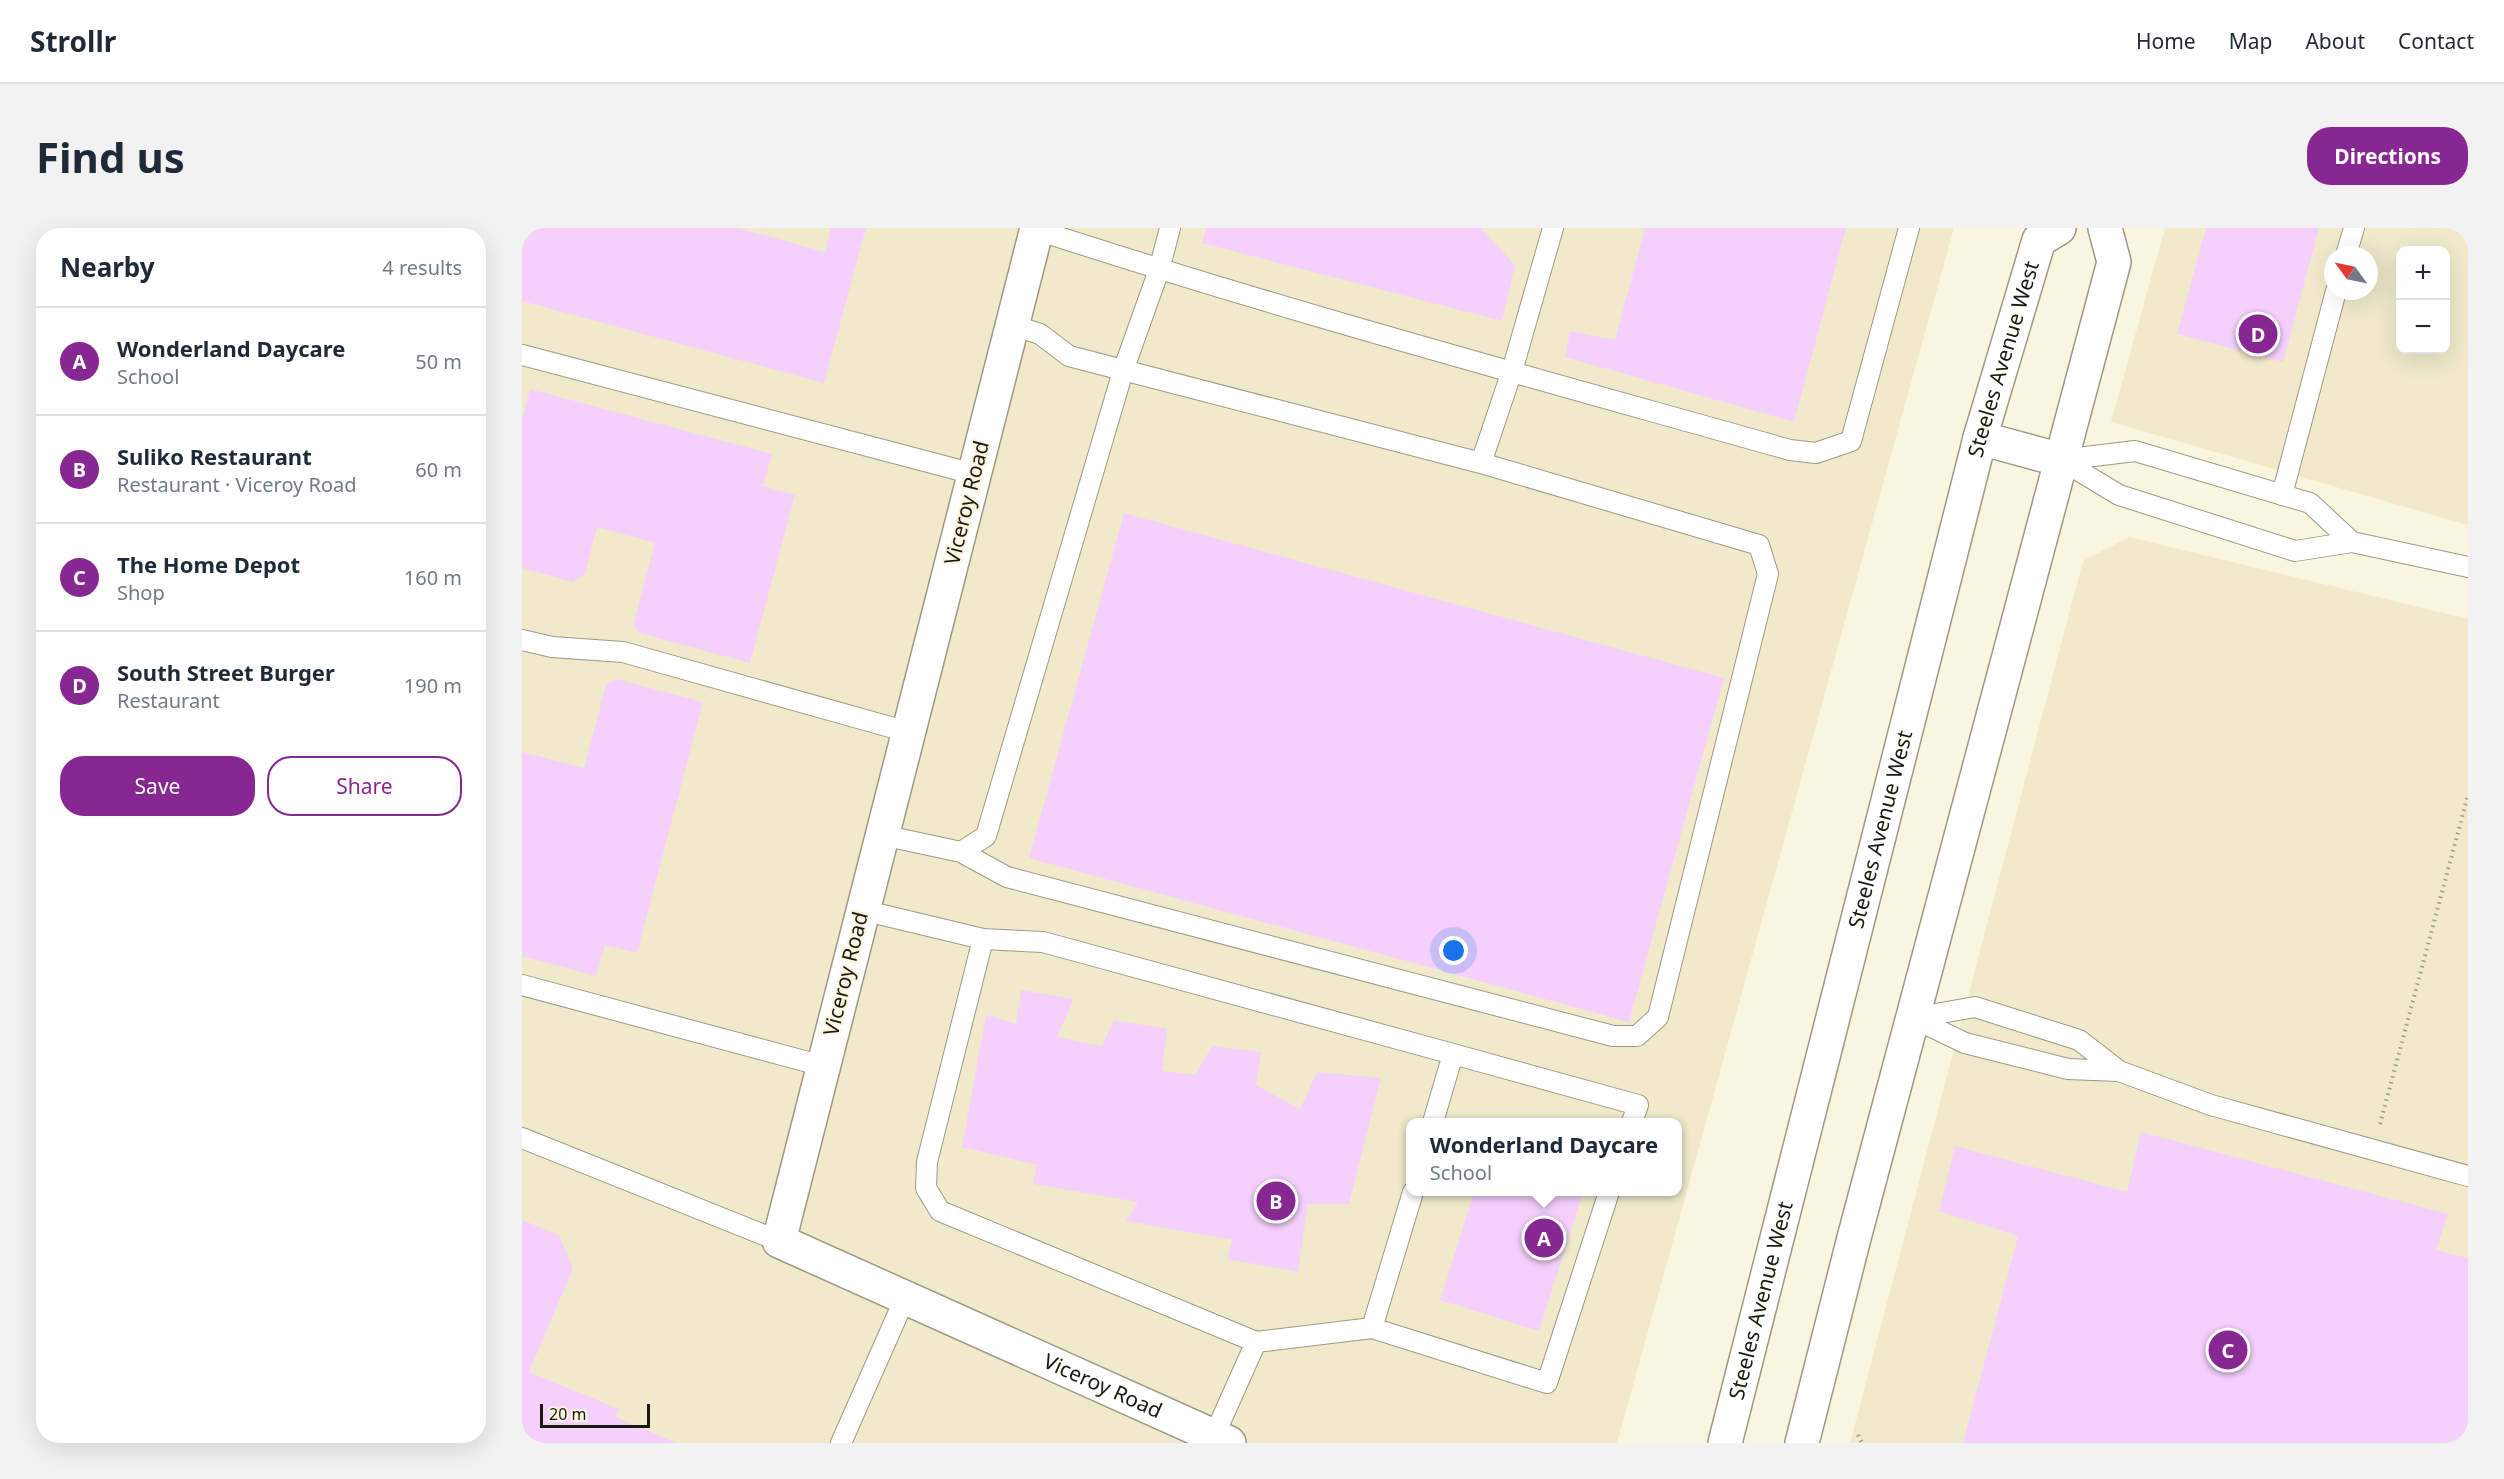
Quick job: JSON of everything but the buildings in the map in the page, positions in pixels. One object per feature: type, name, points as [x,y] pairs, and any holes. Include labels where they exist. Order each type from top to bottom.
[{"type":"main road","name":"Steeles Avenue West","points":[[1725,1443],[1980,438],[2039,240],[2059,228]]},
{"type":"main road","points":[[1802,1443],[2114,262],[2105,228]]},
{"type":"main road","name":"Viceroy Road","points":[[1037,229],[779,1241],[1222,1439]]},
{"type":"main road","points":[[1980,438],[2061,460]]},
{"type":"lane","points":[[961,852],[986,836],[1123,371],[1159,270],[1170,228]]},
{"type":"lane","points":[[1481,463],[1512,371],[1553,228]]},
{"type":"lane","points":[[1037,229],[1159,270],[1790,450],[1816,453],[1851,441],[1909,228]]},
{"type":"lane","points":[[2349,246],[2354,228]]},
{"type":"lane","points":[[2282,495],[2334,300]]},
{"type":"lane","points":[[882,835],[961,852],[1007,877],[1613,1036],[1637,1036],[1658,1017],[1768,574],[1759,545],[1481,463],[1069,356],[1040,334],[1012,325]]},
{"type":"lane","points":[[522,355],[974,474]]},
{"type":"lane","points":[[2061,460],[2135,451],[2310,503],[2352,542]]},
{"type":"lane","points":[[2061,460],[2119,495],[2295,551],[2352,542],[2468,567]]},
{"type":"lane","points":[[522,640],[552,647],[623,652],[908,732]]},
{"type":"lane","points":[[862,910],[983,939],[1043,942],[1638,1105],[1633,1118]]},
{"type":"lane","points":[[983,939],[927,1162],[926,1188],[940,1211],[1256,1342],[1372,1328],[1547,1383],[1607,1196]]},
{"type":"lane","points":[[522,985],[823,1066]]},
{"type":"lane","points":[[1913,1018],[1975,1006],[2079,1040],[2119,1071],[2211,1105],[2468,1176]]},
{"type":"lane","points":[[1913,1018],[1965,1043],[2068,1069],[2119,1071]]},
{"type":"lane","points":[[1434,1118],[1453,1054]]},
{"type":"lane","points":[[522,1138],[779,1241]]},
{"type":"lane","points":[[1372,1328],[1412,1196]]},
{"type":"lane","points":[[842,1443],[905,1298]]},
{"type":"lane","points":[[1222,1439],[1256,1342]]},
{"type":"path","points":[[2374,1150],[2468,795]]},
{"type":"path","points":[[1857,1435],[1862,1443]]},
{"type":"shaded area","points":[[522,228],[1954,228],[1617,1443],[522,1443]]},
{"type":"shaded area","points":[[2165,228],[2468,228],[2468,525],[2111,422]]},
{"type":"shaded area","points":[[2129,537],[2468,619],[2468,1443],[1850,1443],[2083,561]]},
{"type":"place","name":"South Street Burger","points":[[2258,334]]},
{"type":"place","name":"Suliko Restaurant","points":[[1276,1201]]},
{"type":"place","name":"Wonderland Daycare","points":[[1544,1238]]},
{"type":"place","name":"The Home Depot","points":[[2228,1350]]}]
